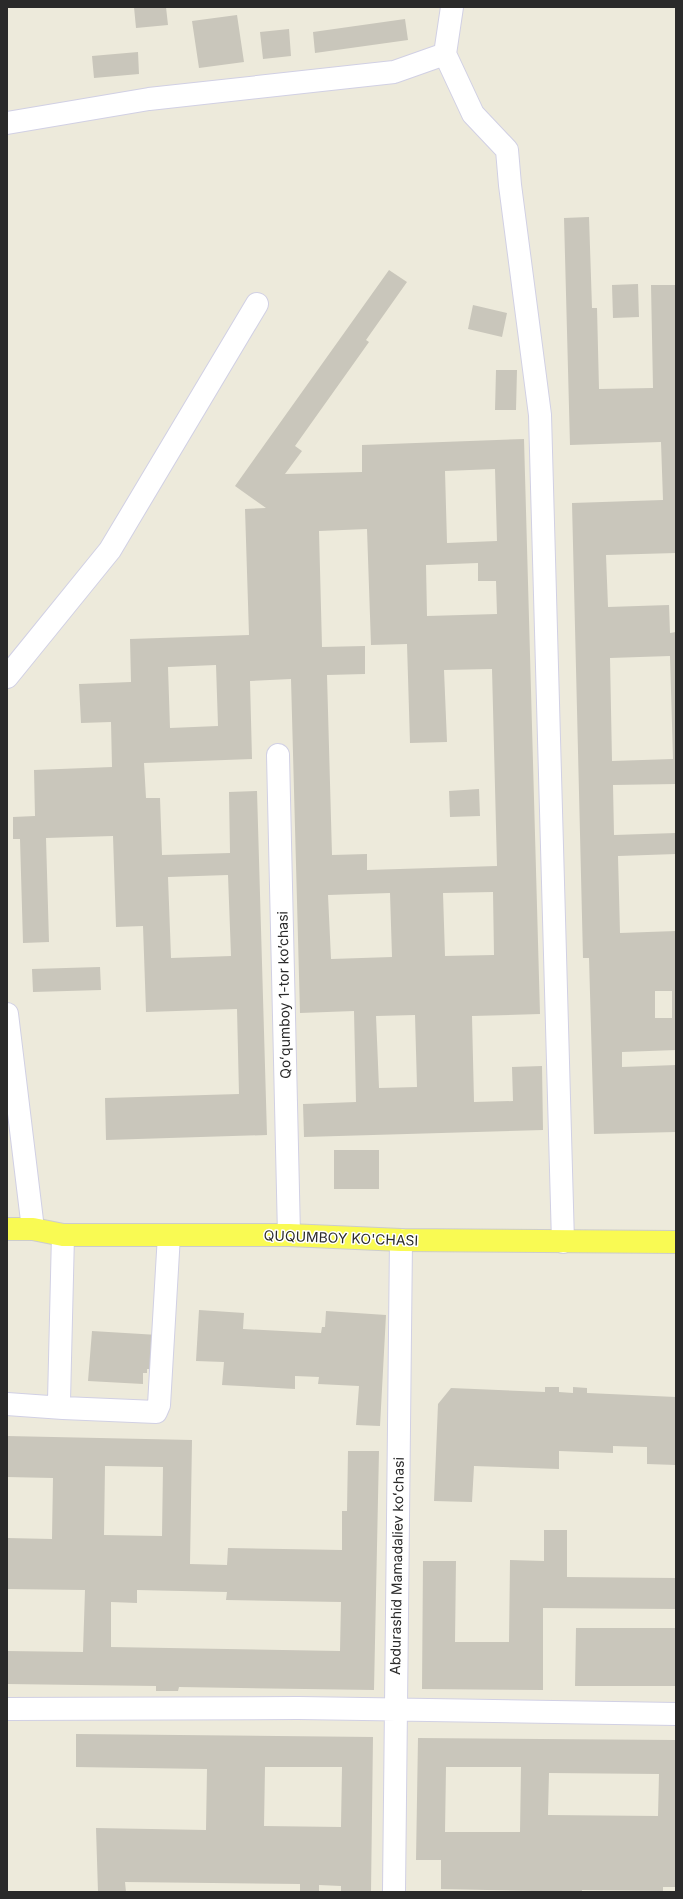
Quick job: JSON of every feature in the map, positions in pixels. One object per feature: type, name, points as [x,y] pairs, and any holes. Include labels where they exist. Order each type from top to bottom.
[{"type":"main road","name":"QUQUMBOY KO'CHASI","points":[[7,1229],[33,1229],[63,1235],[289,1235],[401,1240],[676,1242]]},
{"type":"street","points":[[452,7],[445,54],[473,114],[507,150],[510,185],[540,415],[563,1242]]},
{"type":"street","points":[[7,123],[149,99],[394,72],[445,54]]},
{"type":"street","points":[[7,677],[110,550],[258,304]]},
{"type":"street","name":"Qoʻqumboy 1-tor koʼchasi","points":[[278,755],[289,1235]]},
{"type":"street","points":[[7,1014],[33,1229]]},
{"type":"street","points":[[63,1235],[59,1402],[63,1408]]},
{"type":"street","points":[[7,1404],[156,1412],[159,1405],[169,1235]]},
{"type":"street","name":"Abdurashid Mamadaliev koʻchasi","points":[[394,1892],[401,1240]]},
{"type":"street","points":[[7,1709],[395,1710],[676,1714]]},
{"type":"building","points":[[134,7],[166,7],[168,25],[136,28]]},
{"type":"building","points":[[237,15],[244,62],[199,68],[192,21]]},
{"type":"building","points":[[405,19],[408,40],[315,53],[313,32]]},
{"type":"building","points":[[289,29],[291,56],[263,59],[260,32]]},
{"type":"building","points":[[138,52],[139,74],[94,78],[92,56]]},
{"type":"building","points":[[589,217],[592,308],[597,308],[599,389],[653,388],[651,285],[676,285],[676,553],[606,555],[608,607],[669,605],[670,633],[676,632],[676,784],[613,785],[614,835],[676,833],[676,854],[618,856],[620,933],[676,931],[676,1050],[622,1052],[622,1067],[676,1065],[676,1132],[594,1134],[589,958],[583,958],[572,503],[663,500],[661,442],[570,445],[564,218]],"holes":[[[670,656],[673,759],[612,761],[610,658]],[[655,991],[672,991],[672,1018],[655,1018]]]},
{"type":"building","points":[[389,270],[407,282],[366,340],[369,342],[295,446],[302,451],[285,474],[362,472],[362,445],[524,439],[540,1014],[472,1016],[474,1102],[513,1101],[512,1067],[542,1066],[543,1130],[304,1137],[303,1104],[356,1102],[354,1011],[300,1013],[291,679],[250,681],[252,759],[144,763],[146,798],[160,798],[162,855],[230,853],[229,792],[257,791],[267,1135],[106,1140],[105,1098],[239,1094],[237,1009],[146,1012],[143,926],[116,927],[113,836],[46,838],[49,942],[23,943],[20,839],[13,839],[13,817],[35,816],[34,770],[112,767],[111,722],[81,723],[79,684],[131,682],[130,639],[249,635],[245,509],[266,508],[235,486]],"holes":[[[495,469],[497,541],[447,543],[445,471]],[[367,529],[371,645],[407,644],[410,743],[447,742],[444,670],[492,669],[497,866],[367,870],[367,854],[332,855],[327,675],[365,674],[365,646],[322,647],[319,531]],[[478,563],[478,581],[496,581],[497,614],[427,616],[426,565]],[[216,665],[218,726],[170,728],[168,667]],[[228,875],[231,956],[171,958],[168,877]],[[493,892],[494,955],[445,956],[443,893]],[[390,893],[392,957],[331,959],[328,895]],[[415,1015],[417,1087],[379,1088],[376,1016]]]},
{"type":"building","points":[[638,284],[639,317],[613,318],[612,285]]},
{"type":"building","points":[[473,305],[507,313],[502,337],[468,329]]},
{"type":"building","points":[[496,370],[517,370],[516,410],[495,410]]},
{"type":"building","points":[[479,789],[480,816],[450,817],[449,791]]},
{"type":"building","points":[[100,967],[101,990],[33,992],[32,969]]},
{"type":"building","points":[[334,1150],[379,1150],[379,1189],[334,1189]]},
{"type":"building","points":[[199,1310],[244,1313],[243,1329],[321,1333],[322,1327],[325,1327],[326,1311],[386,1315],[380,1426],[356,1425],[359,1386],[318,1384],[319,1377],[295,1376],[295,1389],[222,1385],[224,1362],[196,1361]]},
{"type":"building","points":[[92,1331],[158,1335],[156,1369],[147,1369],[147,1373],[143,1373],[143,1384],[88,1381]]},
{"type":"building","points":[[545,1387],[559,1387],[559,1392],[573,1393],[573,1387],[587,1388],[587,1393],[676,1397],[676,1465],[647,1464],[647,1447],[613,1446],[613,1453],[559,1451],[559,1469],[474,1466],[472,1502],[434,1501],[438,1404],[451,1388],[545,1392]]},
{"type":"building","points":[[7,1436],[192,1440],[190,1564],[227,1565],[228,1548],[342,1550],[342,1511],[347,1511],[348,1451],[379,1451],[374,1690],[179,1687],[178,1691],[156,1691],[156,1686],[7,1684],[7,1651],[83,1652],[85,1590],[7,1589],[7,1538],[52,1539],[53,1478],[7,1477]],"holes":[[[105,1466],[163,1467],[162,1536],[104,1535]],[[137,1590],[227,1592],[226,1600],[341,1602],[340,1651],[111,1647],[111,1602],[137,1603]]]},
{"type":"building","points":[[544,1530],[567,1530],[567,1577],[676,1578],[676,1609],[543,1608],[543,1690],[422,1689],[423,1561],[456,1561],[455,1642],[509,1642],[510,1560],[544,1561]]},
{"type":"building","points":[[576,1628],[676,1628],[676,1686],[575,1686]]},
{"type":"building","points":[[76,1734],[373,1737],[371,1892],[341,1892],[341,1886],[319,1885],[319,1892],[300,1892],[300,1884],[125,1882],[126,1892],[98,1892],[96,1828],[206,1830],[207,1769],[76,1767]],"holes":[[[265,1767],[342,1767],[341,1827],[264,1826]]]},
{"type":"building","points":[[418,1738],[676,1740],[676,1887],[663,1887],[663,1891],[582,1890],[582,1892],[441,1889],[441,1860],[416,1860]],"holes":[[[446,1767],[521,1767],[520,1832],[445,1832]],[[549,1773],[659,1774],[658,1816],[548,1815]]]}]
